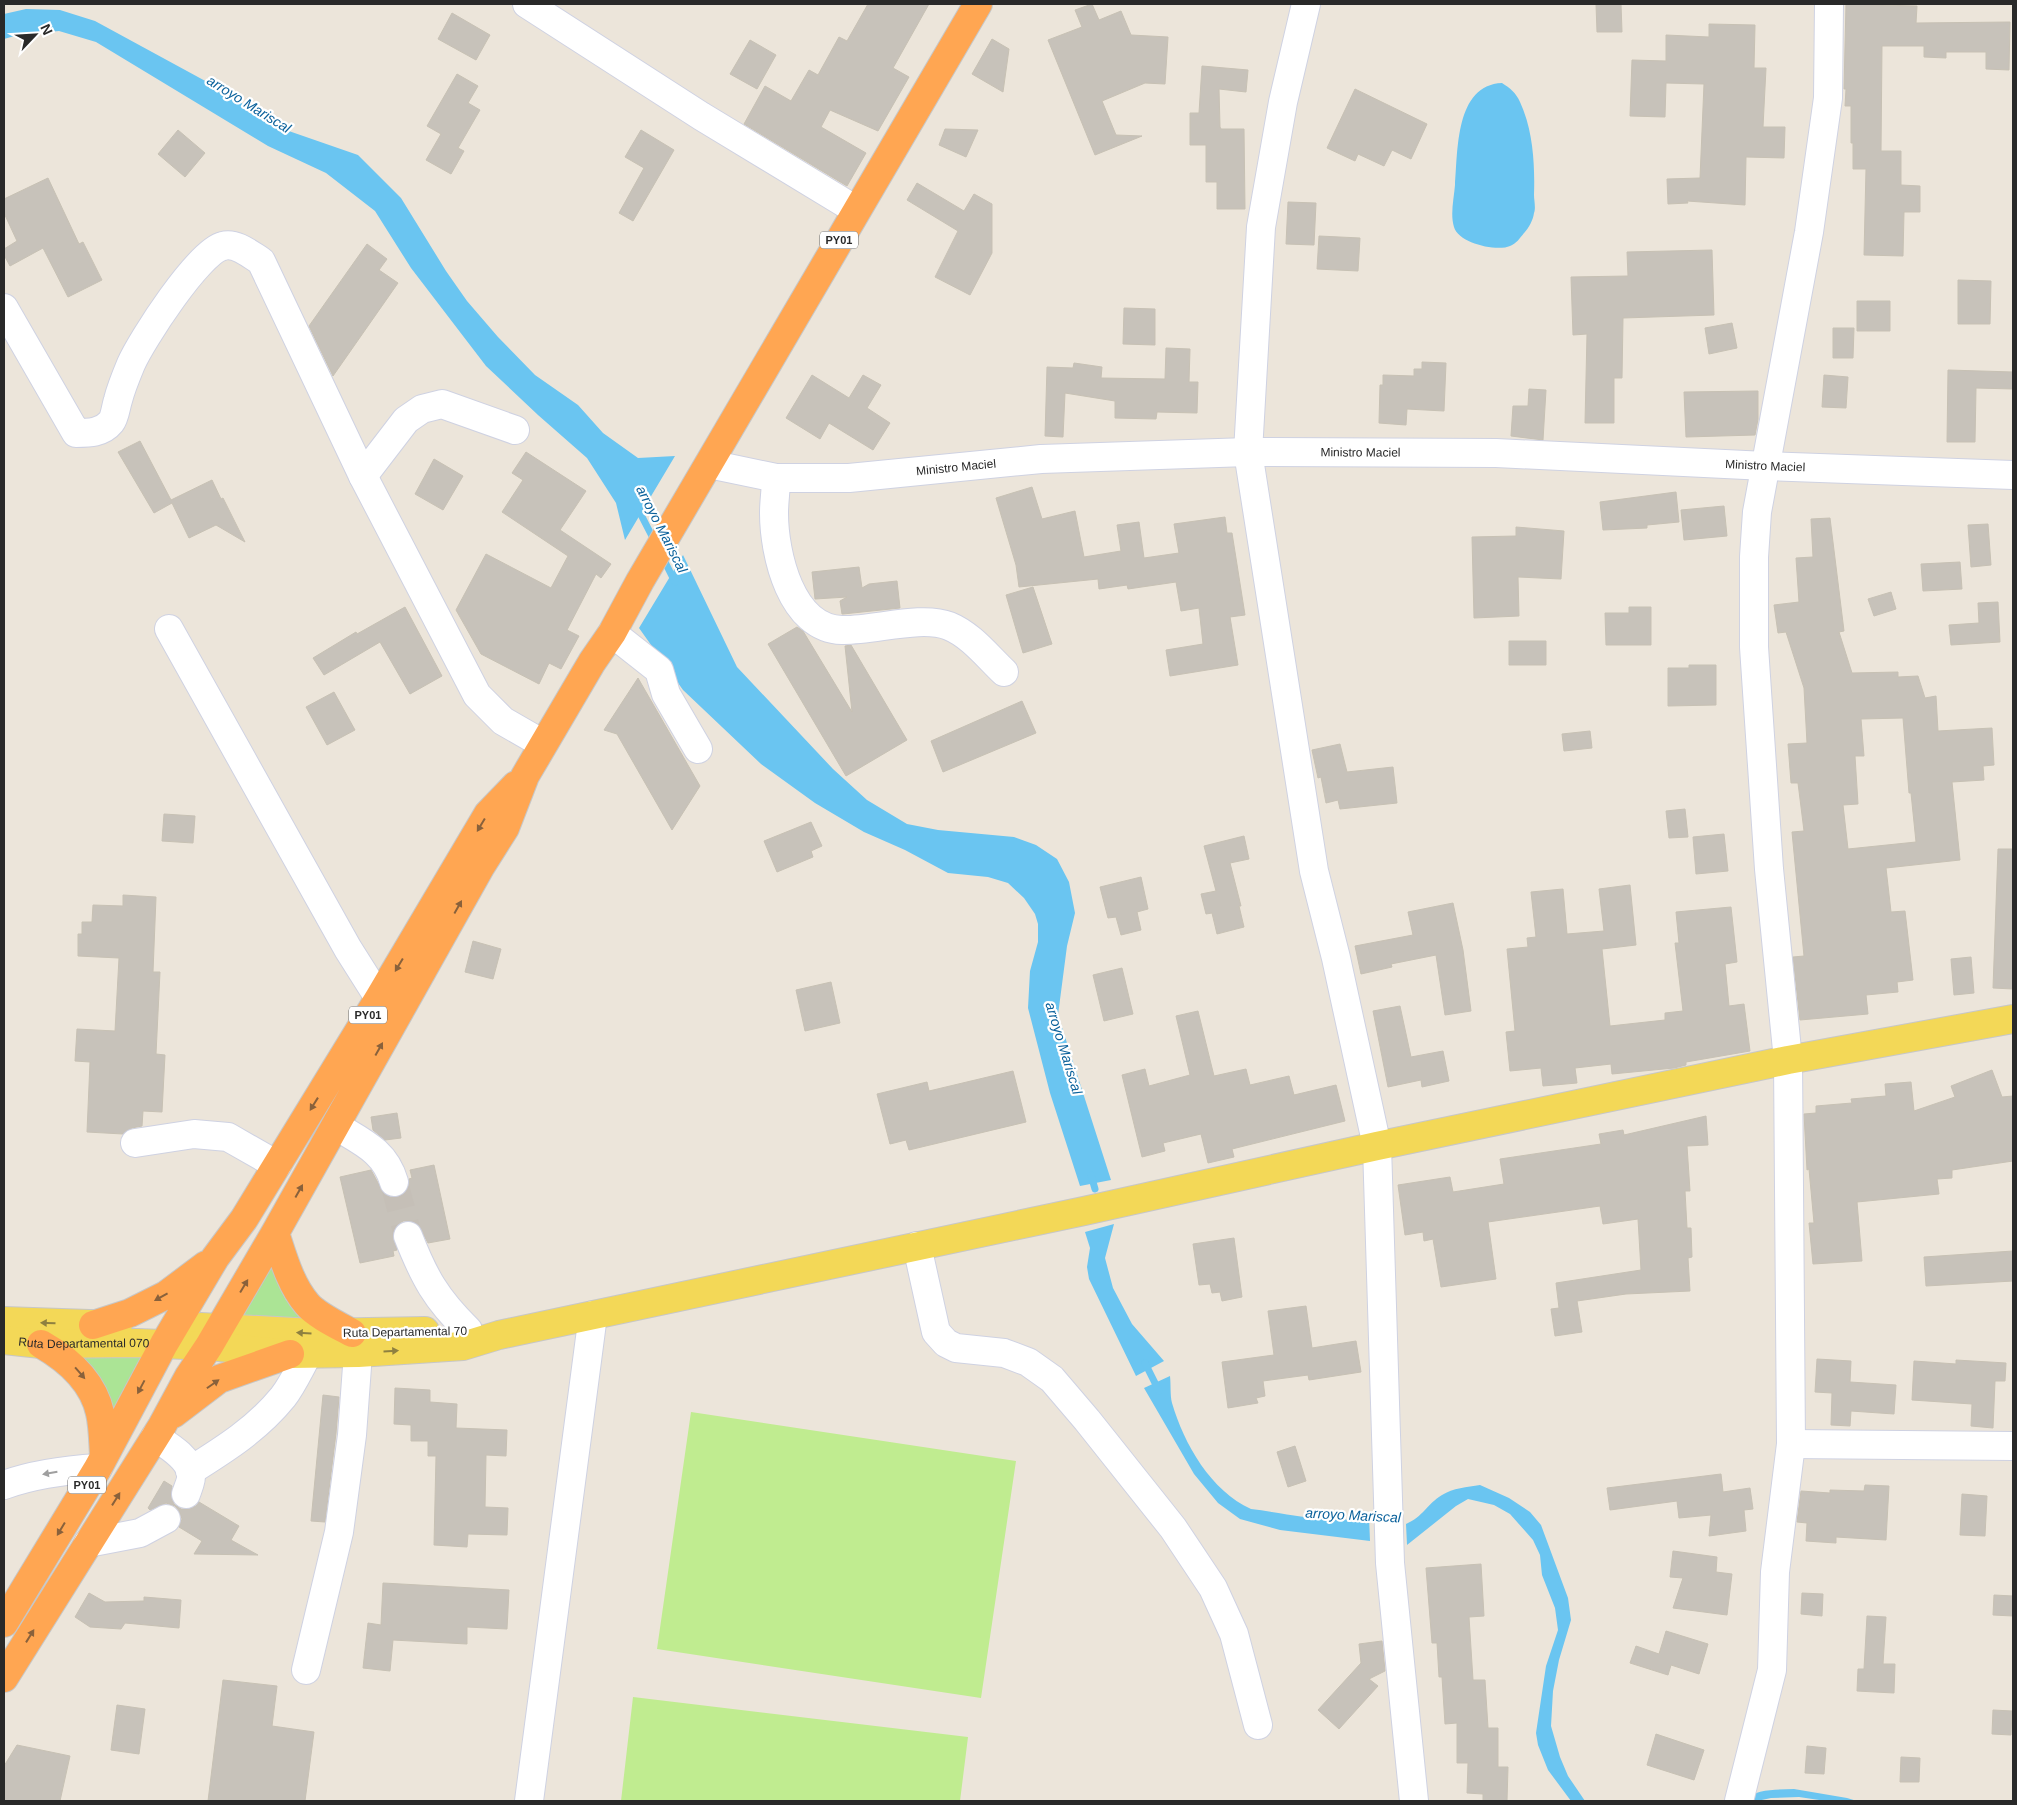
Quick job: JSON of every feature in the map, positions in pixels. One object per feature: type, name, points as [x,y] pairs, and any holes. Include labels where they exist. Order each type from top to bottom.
[{"type":"highway","name":"PY01","points":[[4,1678],[158,1431],[275,1233],[481,866],[506,828],[525,776],[543,744],[592,662],[612,633],[640,581],[978,4]]},
{"type":"highway","name":"PY01","points":[[4,1623],[101,1461],[169,1335],[215,1258],[244,1219],[379,998],[488,814],[525,776]]},
{"type":"highway","points":[[275,1233],[287,1270],[307,1304],[337,1325],[355,1343]]},
{"type":"highway","points":[[93,1325],[130,1313],[166,1295],[215,1258]]},
{"type":"highway","points":[[41,1344],[71,1364],[84,1377],[100,1411],[101,1461]]},
{"type":"highway","points":[[158,1431],[178,1409],[219,1379],[299,1354]]},
{"type":"main road","points":[[499,1335],[1377,1146],[1788,1060],[2013,1019]]},
{"type":"main road","name":"Ruta Departamental 70","points":[[4,1321],[93,1325],[169,1335],[214,1337],[313,1333],[355,1343],[463,1346],[499,1335]]},
{"type":"main road","name":"Ruta Departamental 70","points":[[214,1337],[299,1354],[355,1343],[468,1330],[499,1335]]},
{"type":"main road","name":"Ruta Departamental 070","points":[[4,1340],[41,1344],[169,1335]]},
{"type":"street","points":[[527,4],[701,116],[856,210]]},
{"type":"street","points":[[1306,4],[1283,102],[1261,227],[1248,452],[1314,871],[1336,958],[1377,1146],[1390,1563],[1414,1801]]},
{"type":"street","points":[[1739,1801],[1772,1670],[1775,1572],[1791,1444],[1788,1060],[1769,869],[1754,647],[1754,557],[1757,512],[1812,213],[1828,98],[1829,4]]},
{"type":"street","points":[[4,308],[76,433],[90,434],[100,431],[111,422],[131,363],[147,334],[188,278],[211,253],[224,245],[232,246],[261,261],[363,476],[477,695],[488,709],[503,721],[543,744]]},
{"type":"street","points":[[363,476],[406,420],[422,409],[442,404],[516,430]]},
{"type":"street","name":"Ministro Maciel","points":[[705,470],[776,478],[849,478],[1041,459],[1248,452],[1496,453],[1766,466],[2013,474]]},
{"type":"street","points":[[776,478],[774,514],[778,549],[788,583],[800,608],[820,625],[841,630],[927,622],[947,625],[964,634],[1004,672]]},
{"type":"street","points":[[170,629],[348,950],[379,998]]},
{"type":"street","points":[[612,633],[659,670],[666,694],[698,749]]},
{"type":"street","points":[[336,1126],[380,1156],[390,1168],[394,1182]]},
{"type":"street","points":[[136,1143],[194,1134],[228,1137],[277,1165]]},
{"type":"street","points":[[408,1236],[417,1259],[434,1292],[448,1310],[468,1330]]},
{"type":"street","points":[[917,1246],[936,1332],[946,1343],[956,1348],[1004,1353],[1028,1362],[1052,1379],[1088,1420],[1173,1528],[1214,1588],[1234,1634],[1258,1725]]},
{"type":"street","points":[[529,1801],[593,1315]]},
{"type":"street","points":[[306,1670],[339,1532],[352,1435],[355,1343]]},
{"type":"street","points":[[158,1431],[185,1461],[188,1483],[258,1424],[284,1396],[299,1354]]},
{"type":"street","points":[[1791,1444],[2013,1446]]},
{"type":"street","points":[[4,1485],[18,1479],[101,1461]]},
{"type":"street","points":[[88,1543],[140,1533],[166,1519]]},
{"type":"green space","points":[[273,1260],[276,1278],[283,1295],[293,1310],[306,1323],[234,1321]]},
{"type":"green space","points":[[72,1354],[147,1357],[108,1425]]},
{"type":"green space","points":[[691,1412],[1016,1461],[981,1698],[657,1649]]},
{"type":"green space","points":[[633,1697],[968,1737],[960,1801],[621,1801]]},
{"type":"water","points":[[26,9],[60,10],[95,21],[209,83],[283,129],[358,155],[401,198],[467,301],[498,337],[535,375],[578,405],[603,433],[638,458],[675,456],[625,540],[616,503],[587,458],[486,366],[411,268],[375,211],[326,173],[268,146],[96,42],[59,31],[18,35],[4,39],[4,14]]},
{"type":"water","points":[[1502,83],[1517,96],[1528,124],[1534,171],[1535,209],[1528,229],[1518,241],[1504,248],[1496,248],[1470,242],[1457,233],[1454,227],[1452,211],[1459,138],[1467,107],[1475,95],[1487,87]]},
{"type":"water","points":[[683,555],[737,667],[833,769],[867,800],[907,824],[938,830],[1014,837],[1036,845],[1057,859],[1069,882],[1075,913],[1067,946],[1058,1015],[1111,1180],[1080,1186],[1050,1093],[1028,1008],[1030,971],[1038,942],[1038,924],[1035,914],[1024,898],[1008,883],[988,877],[948,873],[905,850],[864,832],[815,803],[761,764],[683,690],[639,628]]},
{"type":"water","points":[[1114,1224],[1105,1258],[1113,1288],[1132,1324],[1164,1361],[1136,1376],[1089,1279],[1087,1267],[1090,1248],[1085,1232]]},
{"type":"water","points":[[1170,1376],[1171,1397],[1177,1419],[1201,1465],[1223,1491],[1251,1509],[1310,1518],[1341,1520],[1369,1516],[1370,1541],[1280,1530],[1240,1519],[1218,1503],[1194,1474],[1144,1388]]},
{"type":"water","points":[[1480,1485],[1509,1498],[1530,1512],[1541,1525],[1568,1598],[1571,1620],[1559,1660],[1553,1691],[1551,1726],[1568,1776],[1585,1801],[1571,1801],[1548,1770],[1538,1745],[1536,1733],[1546,1666],[1558,1630],[1555,1608],[1542,1575],[1540,1555],[1533,1540],[1510,1514],[1494,1505],[1468,1499],[1456,1506],[1407,1545],[1406,1524],[1417,1518],[1446,1493],[1455,1489]]},
{"type":"water","points":[[1794,1789],[1857,1801],[1826,1801],[1799,1797],[1743,1801],[1761,1792]]},
{"type":"building","points":[[868,4],[929,4],[893,68],[909,77],[878,131],[830,110],[821,127],[866,153],[847,186],[744,124],[765,86],[791,101],[809,70],[818,75],[839,37],[847,41]]},
{"type":"building","points":[[1092,4],[1099,20],[1121,11],[1131,35],[1168,37],[1165,84],[1145,83],[1102,101],[1116,135],[1142,136],[1095,155],[1048,40],[1082,27],[1075,10]]},
{"type":"building","points":[[1596,4],[1621,4],[1622,32],[1597,32]]},
{"type":"building","points":[[1846,4],[1917,6],[1916,23],[2010,22],[2009,70],[1986,69],[1986,52],[1946,52],[1946,58],[1924,57],[1924,46],[1882,46],[1881,151],[1901,151],[1901,185],[1920,186],[1920,212],[1904,212],[1903,256],[1864,255],[1866,169],[1853,169],[1851,106],[1845,106]]},
{"type":"building","points":[[452,13],[490,35],[476,60],[438,39]]},
{"type":"building","points":[[1709,24],[1755,25],[1754,68],[1766,68],[1763,127],[1785,127],[1784,158],[1746,157],[1745,205],[1687,201],[1688,203],[1668,204],[1667,179],[1700,178],[1704,84],[1666,83],[1665,117],[1630,116],[1632,60],[1666,61],[1666,35],[1709,37]]},
{"type":"building","points":[[992,39],[1009,49],[1003,92],[972,74]]},
{"type":"building","points":[[750,40],[776,55],[757,89],[730,74]]},
{"type":"building","points":[[1202,66],[1248,70],[1246,92],[1219,89],[1221,129],[1244,129],[1245,209],[1217,209],[1217,182],[1206,182],[1206,145],[1190,145],[1190,113],[1199,113]]},
{"type":"building","points":[[457,74],[478,86],[468,103],[480,110],[458,148],[464,151],[451,174],[426,160],[441,134],[427,126]]},
{"type":"building","points":[[1355,89],[1427,124],[1411,159],[1392,150],[1384,166],[1358,154],[1355,161],[1327,148]]},
{"type":"building","points":[[945,129],[978,130],[966,157],[939,145]]},
{"type":"building","points":[[178,130],[205,153],[185,177],[158,154]]},
{"type":"building","points":[[641,130],[674,150],[633,221],[619,213],[644,168],[625,157]]},
{"type":"building","points":[[48,178],[79,244],[83,242],[102,280],[68,297],[43,248],[10,266],[4,255],[4,249],[17,241],[4,213],[4,199]]},
{"type":"building","points":[[917,183],[964,211],[974,194],[992,204],[992,253],[970,295],[935,277],[958,231],[907,200]]},
{"type":"building","points":[[1288,202],[1316,203],[1314,245],[1286,244]]},
{"type":"building","points":[[1319,236],[1360,238],[1358,271],[1317,269]]},
{"type":"building","points":[[367,244],[387,259],[379,270],[398,283],[333,376],[309,326]]},
{"type":"building","points":[[1712,250],[1714,315],[1623,318],[1622,378],[1614,378],[1614,423],[1585,423],[1587,334],[1573,335],[1571,277],[1628,276],[1627,252]]},
{"type":"building","points":[[1958,280],[1991,281],[1990,324],[1958,324]]},
{"type":"building","points":[[1857,301],[1890,301],[1890,331],[1857,331]]},
{"type":"building","points":[[1124,308],[1155,309],[1155,345],[1123,344]]},
{"type":"building","points":[[1732,323],[1737,348],[1709,354],[1705,328]]},
{"type":"building","points":[[1833,328],[1854,328],[1853,358],[1833,358]]},
{"type":"building","points":[[1166,348],[1190,349],[1189,382],[1198,382],[1197,413],[1157,412],[1156,419],[1115,418],[1115,401],[1065,393],[1063,437],[1045,436],[1047,367],[1073,368],[1074,363],[1102,367],[1101,378],[1165,379]]},
{"type":"building","points":[[1422,362],[1446,363],[1444,411],[1407,409],[1406,425],[1379,423],[1380,385],[1383,385],[1383,375],[1414,376],[1414,369],[1422,369]]},
{"type":"building","points":[[1948,370],[2013,372],[2013,389],[1976,388],[1975,442],[1947,442]]},
{"type":"building","points":[[812,375],[849,398],[863,375],[881,385],[867,408],[890,423],[873,450],[829,423],[820,439],[786,418]]},
{"type":"building","points":[[1824,375],[1848,377],[1846,408],[1822,407]]},
{"type":"building","points":[[1529,389],[1546,390],[1543,440],[1511,436],[1513,406],[1528,406]]},
{"type":"building","points":[[1758,391],[1758,419],[1755,435],[1686,437],[1684,392]]},
{"type":"building","points":[[140,441],[171,500],[212,480],[245,542],[216,525],[189,538],[172,503],[154,513],[118,452]]},
{"type":"building","points":[[526,452],[586,491],[560,530],[611,564],[601,578],[596,574],[567,630],[579,636],[561,669],[549,663],[539,684],[481,654],[456,610],[486,554],[551,588],[568,556],[502,512],[523,480],[512,473]]},
{"type":"building","points":[[434,459],[463,476],[443,510],[415,494]]},
{"type":"building","points":[[1032,487],[1042,519],[1075,511],[1084,557],[1121,551],[1117,525],[1139,522],[1144,558],[1179,553],[1174,524],[1225,517],[1227,533],[1232,533],[1245,615],[1230,617],[1238,665],[1170,676],[1166,650],[1203,644],[1199,608],[1181,611],[1176,582],[1128,589],[1127,585],[1099,589],[1098,579],[1019,587],[1016,565],[996,498]]},
{"type":"building","points":[[1676,492],[1679,522],[1647,525],[1647,528],[1603,530],[1600,502]]},
{"type":"building","points":[[1724,506],[1727,536],[1684,540],[1681,510]]},
{"type":"building","points":[[1830,518],[1844,631],[1839,632],[1852,673],[1898,672],[1898,677],[1918,676],[1925,698],[1936,696],[1938,731],[1992,728],[1994,765],[1983,766],[1984,780],[1952,782],[1960,860],[1886,868],[1891,912],[1905,911],[1913,980],[1897,982],[1898,992],[1866,995],[1868,1014],[1800,1020],[1793,957],[1804,956],[1792,832],[1804,831],[1798,783],[1791,783],[1788,744],[1807,743],[1804,688],[1786,632],[1778,633],[1774,605],[1799,602],[1796,558],[1813,557],[1811,519]],"holes":[[[1903,718],[1909,793],[1911,793],[1916,842],[1848,849],[1843,805],[1858,804],[1855,756],[1864,756],[1861,719]]]},
{"type":"building","points":[[1988,524],[1991,565],[1971,567],[1968,525]]},
{"type":"building","points":[[1516,527],[1564,531],[1561,579],[1518,577],[1519,616],[1474,618],[1472,537],[1516,536]]},
{"type":"building","points":[[1960,562],[1962,589],[1923,591],[1921,564]]},
{"type":"building","points":[[859,567],[862,588],[869,584],[897,581],[900,608],[842,614],[840,601],[847,597],[815,599],[812,572]]},
{"type":"building","points":[[1033,587],[1052,644],[1023,653],[1006,595]]},
{"type":"building","points":[[1891,592],[1896,609],[1874,616],[1868,599]]},
{"type":"building","points":[[1998,602],[2000,642],[1951,645],[1949,625],[1979,623],[1978,603]]},
{"type":"building","points":[[405,607],[442,676],[410,694],[380,642],[324,675],[313,658],[356,632],[357,634]]},
{"type":"building","points":[[1629,607],[1651,607],[1651,645],[1606,645],[1605,613],[1629,613]]},
{"type":"building","points":[[797,627],[803,631],[852,712],[845,646],[851,645],[907,740],[846,776],[768,644]]},
{"type":"building","points":[[1509,641],[1546,641],[1546,665],[1509,665]]},
{"type":"building","points":[[1689,665],[1716,665],[1716,705],[1668,706],[1668,668],[1689,668]]},
{"type":"building","points":[[638,678],[700,786],[672,830],[617,734],[604,730]]},
{"type":"building","points":[[334,692],[355,730],[327,745],[306,707]]},
{"type":"building","points":[[1022,701],[1036,733],[943,772],[931,741]]},
{"type":"building","points":[[1590,731],[1592,748],[1564,751],[1562,734]]},
{"type":"building","points":[[1340,744],[1347,772],[1393,767],[1397,803],[1340,809],[1338,800],[1326,803],[1321,777],[1318,778],[1312,750]]},
{"type":"building","points":[[1685,809],[1688,837],[1669,838],[1666,811]]},
{"type":"building","points":[[164,814],[195,816],[193,843],[162,841]]},
{"type":"building","points":[[811,822],[822,846],[811,851],[813,857],[777,872],[764,841]]},
{"type":"building","points":[[1724,834],[1728,871],[1696,874],[1693,837]]},
{"type":"building","points":[[1244,836],[1249,859],[1230,863],[1241,906],[1239,906],[1244,927],[1217,934],[1212,913],[1206,914],[1201,894],[1216,891],[1204,846]]},
{"type":"building","points":[[1998,849],[2013,849],[2013,989],[1993,988]]},
{"type":"building","points":[[1141,877],[1148,909],[1137,912],[1141,930],[1121,935],[1116,917],[1108,918],[1100,887]]},
{"type":"building","points":[[1630,885],[1636,945],[1602,949],[1610,1026],[1665,1020],[1665,1013],[1683,1011],[1675,943],[1679,943],[1676,912],[1731,907],[1737,962],[1725,964],[1729,1006],[1744,1004],[1750,1051],[1686,1062],[1686,1065],[1674,1068],[1612,1074],[1611,1064],[1575,1068],[1577,1083],[1543,1086],[1541,1068],[1510,1071],[1506,1032],[1515,1031],[1507,949],[1528,947],[1527,938],[1536,937],[1531,892],[1563,889],[1567,934],[1604,931],[1599,889]]},
{"type":"building","points":[[123,895],[156,897],[153,972],[160,972],[156,1054],[165,1055],[162,1112],[143,1111],[142,1126],[132,1128],[123,1134],[87,1132],[90,1062],[75,1061],[77,1029],[115,1031],[119,958],[78,956],[78,934],[82,934],[82,922],[92,922],[93,905],[123,906]]},
{"type":"building","points":[[1453,903],[1463,950],[1471,1011],[1445,1015],[1436,955],[1391,964],[1392,967],[1361,974],[1355,946],[1413,935],[1408,912]]},
{"type":"building","points":[[473,941],[501,949],[493,979],[465,972]]},
{"type":"building","points":[[1971,957],[1974,993],[1954,995],[1951,959]]},
{"type":"building","points":[[1122,968],[1133,1014],[1104,1021],[1093,975]]},
{"type":"building","points":[[831,982],[840,1023],[805,1031],[796,990]]},
{"type":"building","points":[[1400,1006],[1411,1057],[1443,1051],[1449,1081],[1422,1087],[1421,1080],[1388,1087],[1373,1011]]},
{"type":"building","points":[[1198,1011],[1214,1076],[1246,1069],[1250,1085],[1289,1076],[1294,1095],[1336,1085],[1345,1121],[1232,1149],[1234,1157],[1208,1163],[1201,1134],[1163,1143],[1165,1151],[1142,1157],[1122,1075],[1145,1069],[1149,1086],[1190,1075],[1176,1016]]},
{"type":"building","points":[[1992,1070],[2002,1097],[2013,1096],[2013,1161],[1952,1170],[1952,1178],[1937,1179],[1939,1194],[1857,1202],[1862,1261],[1813,1264],[1809,1223],[1814,1223],[1809,1169],[1807,1170],[1804,1114],[1816,1113],[1816,1106],[1852,1103],[1851,1099],[1886,1096],[1885,1084],[1911,1082],[1914,1111],[1955,1097],[1951,1086]]},
{"type":"building","points":[[1013,1071],[1026,1122],[909,1150],[906,1140],[890,1144],[877,1094],[927,1082],[929,1091]]},
{"type":"building","points":[[397,1113],[401,1138],[385,1140],[373,1130],[371,1117]]},
{"type":"building","points":[[1706,1116],[1708,1145],[1687,1146],[1690,1191],[1685,1191],[1687,1228],[1691,1228],[1692,1257],[1688,1258],[1690,1291],[1626,1294],[1577,1301],[1582,1332],[1555,1336],[1551,1309],[1559,1308],[1556,1283],[1641,1270],[1638,1219],[1603,1224],[1600,1206],[1488,1222],[1496,1279],[1441,1287],[1433,1239],[1424,1241],[1423,1232],[1405,1235],[1398,1185],[1450,1177],[1453,1192],[1504,1184],[1500,1159],[1601,1144],[1599,1134],[1623,1130],[1624,1135]]},
{"type":"building","points":[[434,1165],[450,1239],[428,1243],[418,1224],[411,1221],[403,1221],[396,1226],[393,1233],[397,1250],[393,1251],[394,1256],[360,1263],[340,1177],[371,1170],[384,1194],[391,1197],[399,1197],[406,1192],[409,1179],[412,1178],[410,1170]]},
{"type":"building","points":[[1234,1238],[1242,1297],[1222,1301],[1220,1292],[1212,1293],[1210,1284],[1199,1285],[1193,1244]]},
{"type":"building","points":[[2013,1251],[2013,1281],[1926,1286],[1924,1257]]},
{"type":"building","points":[[1306,1306],[1312,1348],[1356,1341],[1361,1372],[1309,1380],[1308,1375],[1263,1381],[1265,1396],[1256,1398],[1258,1403],[1228,1408],[1222,1362],[1274,1355],[1268,1311]]},
{"type":"building","points":[[1817,1359],[1851,1361],[1850,1382],[1896,1385],[1894,1414],[1851,1411],[1850,1426],[1831,1425],[1832,1393],[1815,1392]]},
{"type":"building","points":[[1956,1360],[2006,1363],[2005,1381],[1995,1381],[1993,1428],[1971,1426],[1972,1404],[1912,1400],[1914,1361],[1956,1364]]},
{"type":"building","points":[[395,1388],[430,1390],[430,1402],[457,1404],[456,1428],[507,1430],[506,1456],[486,1455],[485,1507],[508,1508],[507,1535],[468,1534],[467,1547],[434,1545],[436,1456],[428,1456],[428,1441],[411,1441],[411,1425],[394,1424]]},
{"type":"building","points":[[323,1395],[339,1397],[325,1522],[311,1521]]},
{"type":"building","points":[[1295,1446],[1306,1481],[1288,1487],[1277,1452]]},
{"type":"building","points":[[1721,1474],[1723,1492],[1750,1488],[1753,1509],[1744,1510],[1746,1531],[1709,1536],[1711,1515],[1679,1518],[1677,1501],[1610,1510],[1607,1488]]},
{"type":"building","points":[[164,1481],[172,1486],[171,1496],[174,1504],[181,1509],[188,1509],[196,1506],[199,1502],[239,1526],[231,1540],[258,1555],[194,1554],[202,1541],[179,1527],[182,1519],[175,1506],[166,1503],[150,1510],[148,1508]]},
{"type":"building","points":[[1865,1485],[1889,1486],[1886,1540],[1836,1537],[1836,1543],[1806,1541],[1807,1523],[1797,1522],[1801,1491],[1830,1493],[1830,1490],[1864,1491]]},
{"type":"building","points":[[1962,1494],[1987,1496],[1985,1536],[1960,1535]]},
{"type":"building","points":[[1673,1551],[1717,1557],[1716,1572],[1732,1574],[1727,1615],[1673,1608],[1683,1578],[1670,1577]]},
{"type":"building","points":[[1481,1564],[1484,1616],[1469,1617],[1473,1680],[1485,1680],[1488,1728],[1498,1728],[1498,1767],[1508,1767],[1507,1801],[1483,1801],[1483,1794],[1467,1793],[1468,1763],[1457,1763],[1457,1723],[1445,1724],[1442,1677],[1439,1677],[1437,1643],[1432,1643],[1426,1568]]},
{"type":"building","points":[[383,1583],[509,1590],[507,1629],[467,1627],[467,1644],[393,1640],[390,1671],[363,1668],[368,1623],[381,1625]]},
{"type":"building","points":[[89,1593],[105,1602],[144,1601],[144,1597],[181,1600],[179,1628],[125,1623],[121,1629],[90,1627],[75,1617]]},
{"type":"building","points":[[1802,1593],[1823,1594],[1822,1616],[1801,1614]]},
{"type":"building","points":[[1994,1595],[2013,1596],[2013,1616],[1993,1615]]},
{"type":"building","points":[[1867,1616],[1886,1617],[1883,1664],[1895,1664],[1894,1693],[1857,1691],[1858,1669],[1864,1669]]},
{"type":"building","points":[[1666,1631],[1708,1644],[1699,1674],[1671,1665],[1668,1675],[1630,1663],[1636,1646],[1659,1654]]},
{"type":"building","points":[[1382,1641],[1385,1671],[1369,1679],[1378,1686],[1339,1729],[1318,1710],[1361,1663],[1359,1644]]},
{"type":"building","points":[[223,1680],[277,1686],[272,1726],[314,1732],[305,1801],[208,1801]]},
{"type":"building","points":[[117,1705],[145,1709],[139,1754],[111,1750]]},
{"type":"building","points":[[1993,1710],[2012,1711],[2011,1735],[1992,1734]]},
{"type":"building","points":[[1656,1734],[1704,1750],[1694,1780],[1647,1765]]},
{"type":"building","points":[[17,1745],[70,1756],[60,1801],[4,1801],[4,1766]]},
{"type":"building","points":[[1807,1746],[1826,1748],[1824,1774],[1805,1773]]},
{"type":"building","points":[[1901,1757],[1920,1758],[1919,1782],[1900,1782]]},
{"type":"waterway","name":"arroyo Mariscal","points":[[637,507],[655,542]]},
{"type":"waterway","name":"arroyo Mariscal","points":[[662,556],[675,582]]},
{"type":"waterway","name":"arroyo Mariscal","points":[[1091,1175],[1095,1189]]},
{"type":"waterway","name":"arroyo Mariscal","points":[[1145,1363],[1159,1391]]},
{"type":"tunnel","points":[[394,1182],[408,1236]]}]
